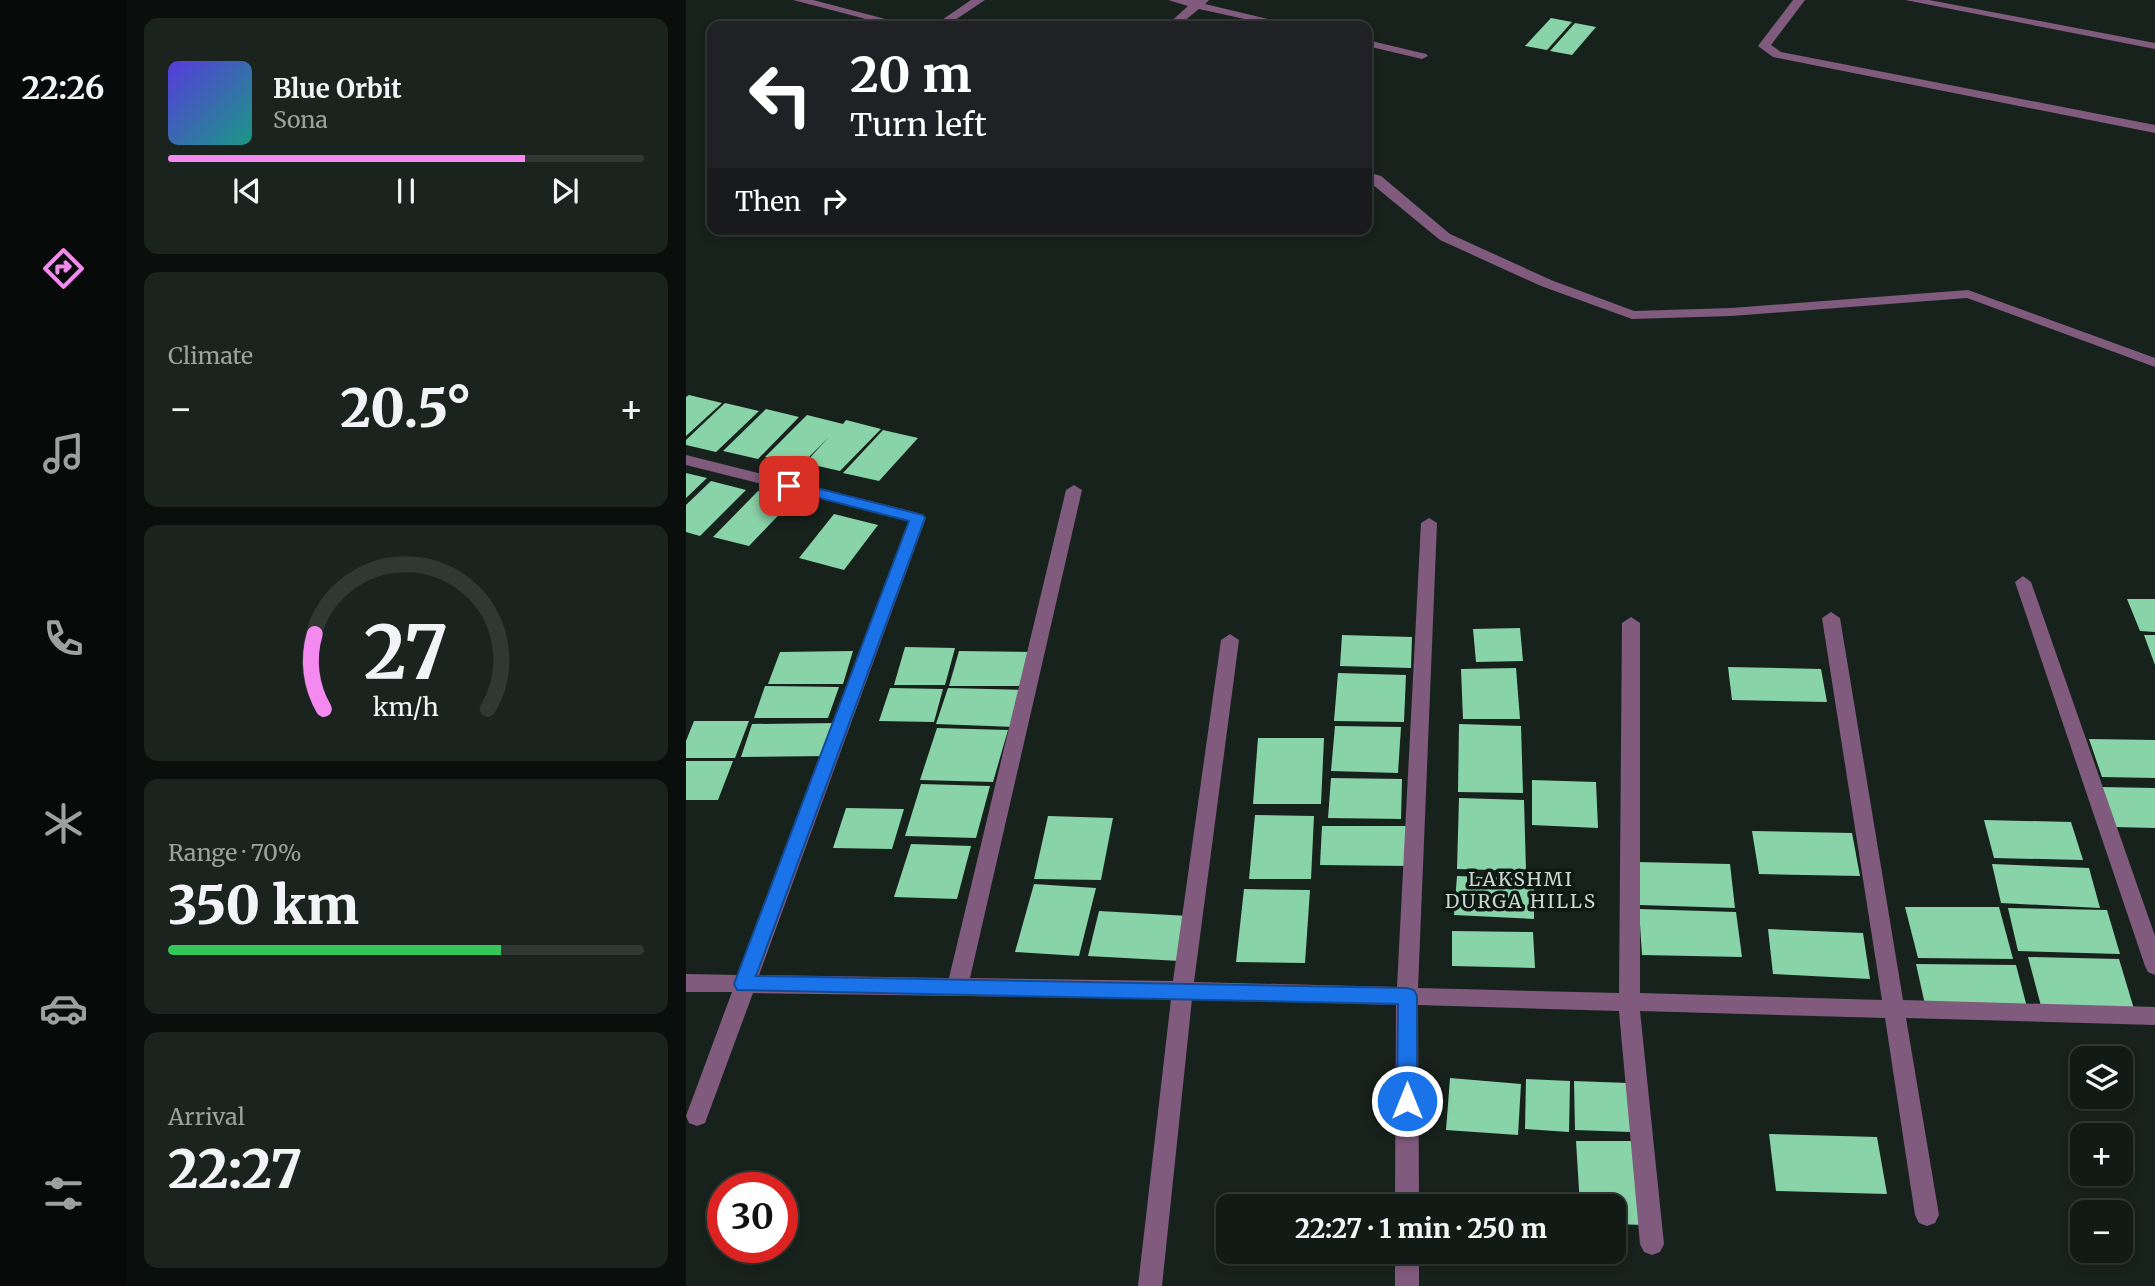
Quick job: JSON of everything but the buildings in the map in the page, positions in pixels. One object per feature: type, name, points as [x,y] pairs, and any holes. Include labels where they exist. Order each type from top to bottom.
[{"type":"street","points":[[799,0],[885,21]]},
{"type":"street","points":[[947,21],[979,0]]},
{"type":"street","points":[[1174,0],[1200,2],[1272,21]]},
{"type":"street","points":[[1799,0],[1763,46],[1777,55],[2155,129]]},
{"type":"street","points":[[1911,0],[2155,46]]},
{"type":"street","points":[[1177,21],[1200,2]]},
{"type":"street","points":[[1372,44],[1422,56]]},
{"type":"street","points":[[1372,178],[1445,237],[1546,283],[1632,315],[1731,312],[1968,295],[2155,363]]},
{"type":"street","points":[[686,460],[918,518],[697,1116]]},
{"type":"street","points":[[957,988],[1074,490]]},
{"type":"street","points":[[1407,1194],[1407,996],[1429,523]]},
{"type":"street","points":[[2023,582],[2155,966]]},
{"type":"street","points":[[1831,618],[1927,1215]]},
{"type":"street","points":[[1631,623],[1629,1002],[1652,1244]]},
{"type":"street","points":[[1150,1286],[1182,990],[1230,640]]},
{"type":"street","points":[[686,983],[1182,990],[2155,1016]]},
{"type":"street","points":[[1407,1264],[1407,1286]]},
{"type":"district","name":"LAKSHMI DURGA HILLS","points":[[1521,890]]},
{"type":"route","points":[[789,486],[918,518],[744,984],[1407,996],[1407,1101]]}]
